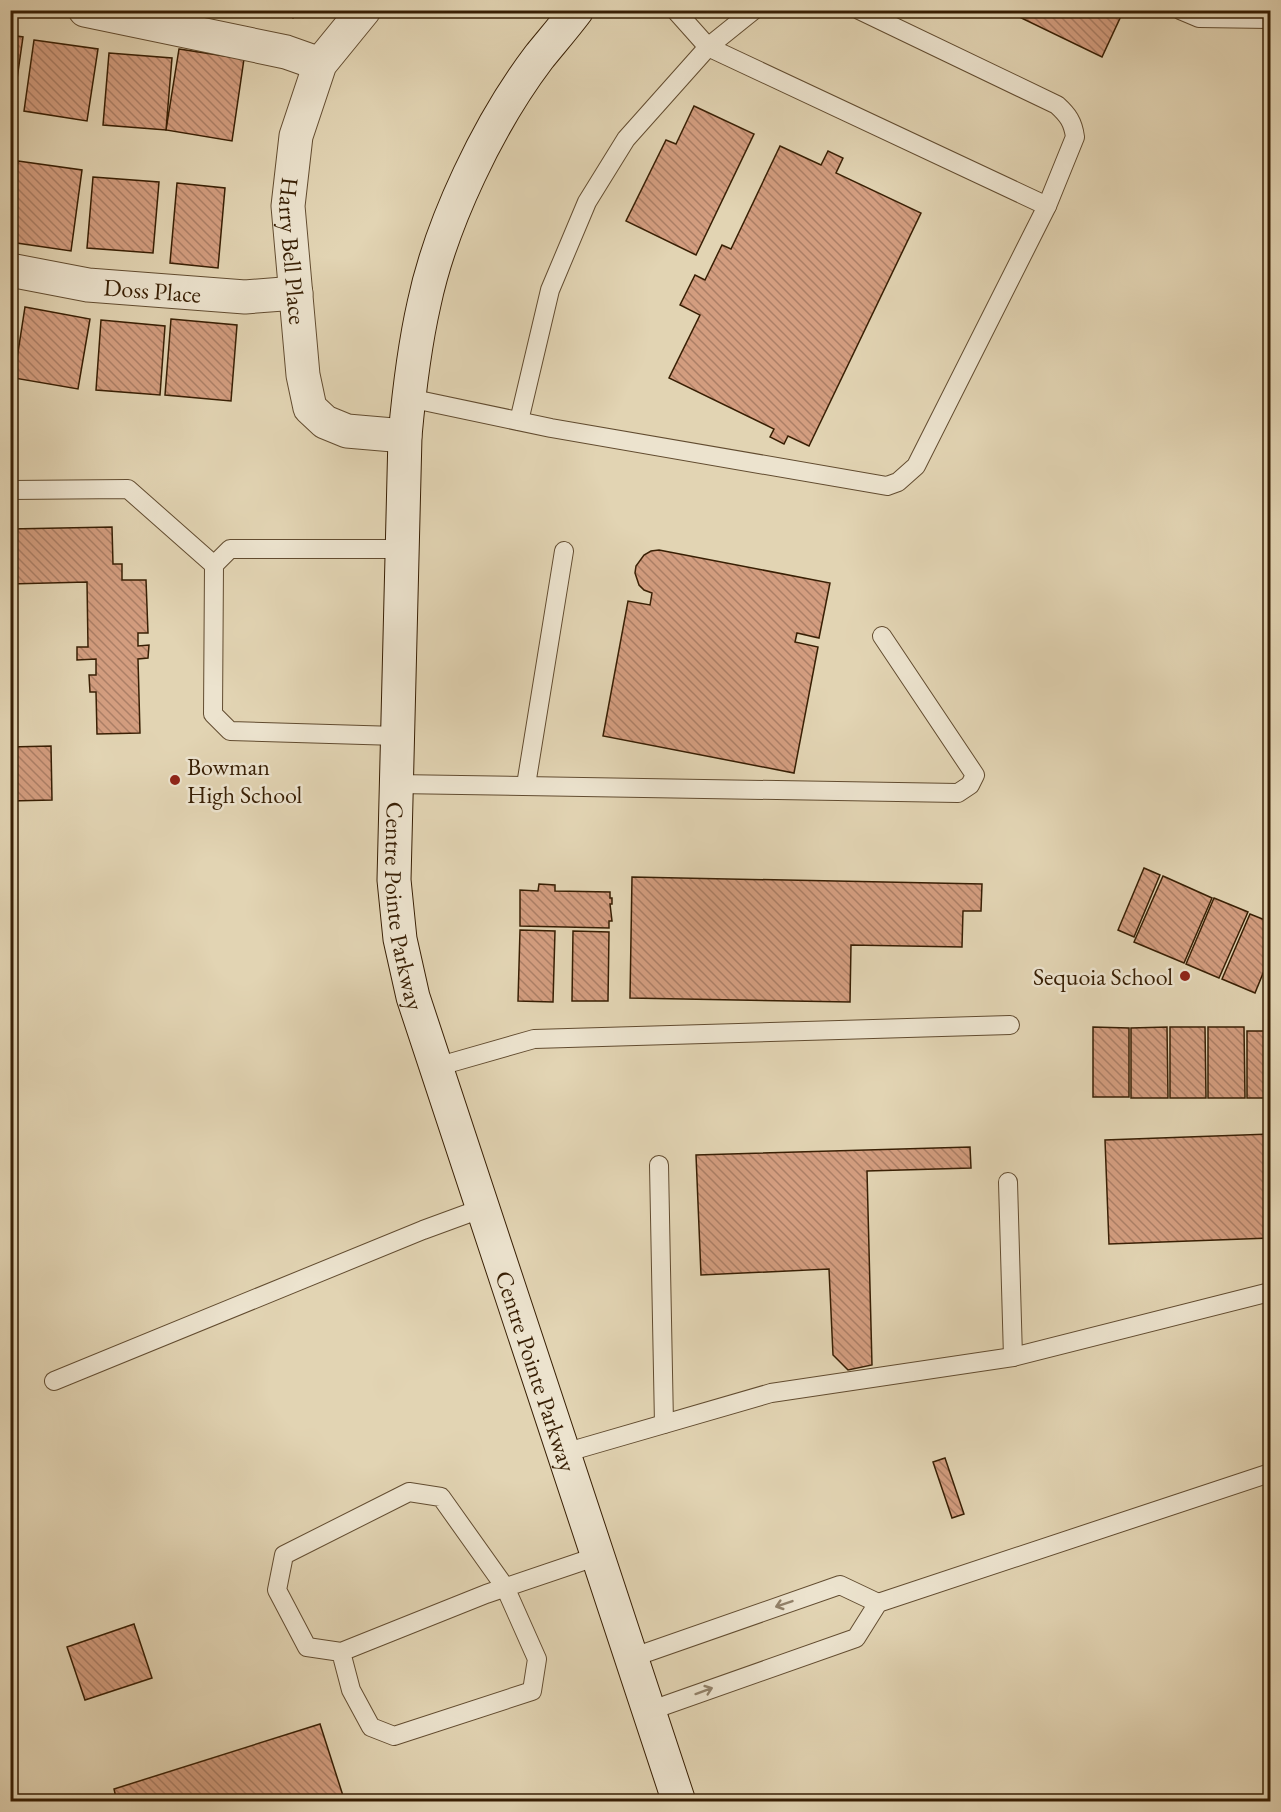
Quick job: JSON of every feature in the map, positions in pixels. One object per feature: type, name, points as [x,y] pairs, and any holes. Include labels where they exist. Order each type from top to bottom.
[{"type":"street","points":[[85,10],[188,21],[320,64]]},
{"type":"street","name":"Harry Bell Place","points":[[364,10],[320,64],[296,136],[288,206],[303,375],[310,408],[325,422],[346,431],[405,436]]},
{"type":"street","name":"Centre Pointe Parkway","points":[[577,10],[538,58],[501,114],[469,175],[444,237],[424,302],[412,369],[405,436],[394,880],[400,939],[413,997],[679,1802]]},
{"type":"street","name":"Doss Place","points":[[10,270],[88,285],[245,297],[296,293]]},
{"type":"lane","points":[[675,10],[708,47],[1047,206]]},
{"type":"lane","points":[[519,421],[550,290],[587,202],[626,140],[708,47],[754,10]]},
{"type":"lane","points":[[409,398],[519,421],[887,486],[898,482],[916,466],[1047,206],[1075,137],[1068,114],[1057,105],[859,10]]},
{"type":"lane","points":[[1180,10],[1199,18],[1221,15],[1270,19]]},
{"type":"lane","points":[[10,490],[128,489],[214,565]]},
{"type":"lane","points":[[397,736],[230,731],[213,714],[214,565],[230,549],[402,549]]},
{"type":"lane","points":[[526,784],[564,551]]},
{"type":"lane","points":[[396,783],[958,793],[970,785],[975,775],[882,636]]},
{"type":"lane","points":[[436,1068],[534,1039],[1010,1025]]},
{"type":"lane","points":[[659,1165],[664,1424]]},
{"type":"lane","points":[[1008,1182],[1013,1357]]},
{"type":"lane","points":[[54,1381],[423,1230],[483,1208]]},
{"type":"lane","points":[[564,1452],[771,1393],[1013,1357],[1270,1292]]},
{"type":"lane","points":[[649,1711],[856,1638],[878,1604],[1270,1473]]},
{"type":"lane","points":[[341,1652],[351,1690],[371,1727],[394,1736],[532,1691],[537,1659],[504,1587],[441,1497],[409,1492],[285,1555],[277,1590],[308,1647],[341,1652],[504,1587],[598,1556]]},
{"type":"lane","points":[[632,1658],[840,1585],[878,1604]]},
{"type":"building","points":[[283,10],[299,10],[293,18]]},
{"type":"building","points":[[1005,10],[1109,10],[1121,16],[1102,57]]},
{"type":"building","points":[[10,35],[23,37],[13,107],[10,107]]},
{"type":"building","points":[[34,40],[98,49],[87,121],[24,111]]},
{"type":"building","points":[[179,49],[244,59],[232,141],[166,130]]},
{"type":"building","points":[[109,53],[172,58],[166,130],[103,125]]},
{"type":"building","points":[[694,106],[754,134],[696,255],[626,221],[666,140],[676,144]]},
{"type":"building","points":[[780,146],[821,165],[828,151],[843,158],[836,173],[921,213],[809,446],[788,436],[784,444],[770,437],[774,429],[669,378],[700,315],[680,305],[695,275],[705,280],[722,245],[731,249]]},
{"type":"building","points":[[18,161],[82,170],[71,251],[10,242],[10,215]]},
{"type":"building","points":[[93,177],[159,182],[153,253],[87,248]]},
{"type":"building","points":[[177,183],[225,188],[218,268],[170,263]]},
{"type":"building","points":[[10,304],[16,305],[10,328]]},
{"type":"building","points":[[25,307],[90,319],[78,389],[14,378]]},
{"type":"building","points":[[171,319],[237,325],[231,401],[165,395]]},
{"type":"building","points":[[101,320],[165,326],[160,395],[96,390]]},
{"type":"building","points":[[112,527],[113,564],[122,564],[122,580],[146,580],[148,633],[138,633],[138,646],[149,645],[148,658],[138,659],[140,733],[97,734],[96,692],[90,692],[89,675],[96,675],[96,659],[77,660],[77,647],[88,647],[87,582],[10,584],[10,529]]},
{"type":"building","points":[[659,550],[830,583],[819,638],[797,633],[795,642],[818,647],[794,773],[603,736],[628,601],[650,605],[652,593],[639,585],[635,573],[636,566],[644,555]]},
{"type":"building","points":[[51,746],[52,800],[10,801],[10,747]]},
{"type":"building","points":[[1144,868],[1160,875],[1134,937],[1118,930]]},
{"type":"building","points":[[1163,876],[1212,898],[1184,963],[1134,942]]},
{"type":"building","points":[[632,877],[982,884],[981,911],[963,911],[962,947],[851,945],[850,1002],[630,998]]},
{"type":"building","points":[[539,884],[555,885],[555,891],[610,892],[612,921],[609,921],[609,928],[520,926],[520,890],[538,891]]},
{"type":"building","points":[[1214,898],[1248,912],[1219,978],[1186,964]]},
{"type":"building","points":[[1250,914],[1270,922],[1270,956],[1255,993],[1222,979]]},
{"type":"building","points":[[520,930],[555,931],[553,1002],[518,1001]]},
{"type":"building","points":[[573,931],[609,932],[608,1001],[572,1001]]},
{"type":"building","points":[[1093,1027],[1129,1028],[1129,1097],[1093,1097]]},
{"type":"building","points":[[1167,1027],[1168,1098],[1131,1098],[1131,1028]]},
{"type":"building","points":[[1170,1027],[1205,1027],[1206,1098],[1170,1098]]},
{"type":"building","points":[[1208,1027],[1244,1027],[1245,1098],[1208,1098]]},
{"type":"building","points":[[1247,1031],[1265,1031],[1265,1098],[1247,1098]]},
{"type":"building","points":[[1270,1134],[1270,1238],[1109,1244],[1105,1140]]},
{"type":"building","points":[[970,1147],[971,1168],[867,1171],[872,1365],[848,1370],[833,1355],[829,1269],[701,1275],[696,1155]]},
{"type":"building","points":[[945,1458],[964,1514],[952,1518],[933,1462]]},
{"type":"building","points":[[134,1624],[152,1678],[85,1700],[67,1647]]},
{"type":"building","points":[[320,1724],[345,1802],[117,1802],[114,1789]]},
{"type":"place","name":"Bowman High School","points":[[175,780]]},
{"type":"place","name":"Sequoia School","points":[[1185,976]]}]
